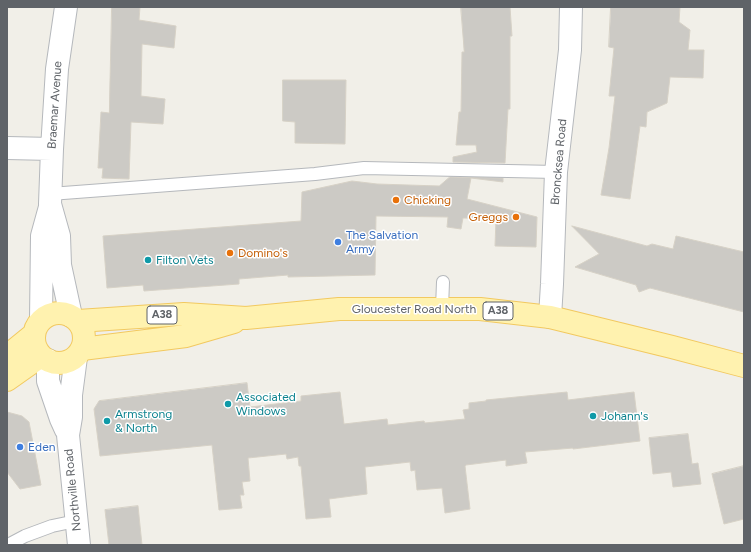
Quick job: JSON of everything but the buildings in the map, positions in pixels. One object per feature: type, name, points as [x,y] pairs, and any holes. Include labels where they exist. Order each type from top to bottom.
[{"type":"main road","name":"Gloucester Road North","points":[[75,318],[184,314],[246,318],[339,309],[480,309],[550,317],[744,366]]},
{"type":"main road","name":"A38","points":[[7,356],[38,327],[48,315],[63,313],[75,318]]},
{"type":"main road","points":[[75,318],[84,334],[84,342],[79,353]]},
{"type":"main road","name":"Gloucester Road North","points":[[79,353],[186,336],[246,318]]},
{"type":"main road","points":[[7,380],[45,358],[37,350],[34,342],[38,327]]},
{"type":"main road","name":"A38","points":[[45,358],[55,363],[62,363],[70,361],[79,353]]},
{"type":"street","name":"Braemar Avenue","points":[[38,327],[42,284],[42,236],[50,199],[57,69],[66,7]]},
{"type":"street","name":"Broncksea Road","points":[[550,317],[556,172],[570,50],[571,7]]},
{"type":"street","points":[[7,148],[52,150]]},
{"type":"street","name":"Braemar Avenue","points":[[50,199],[59,236],[60,265],[75,318]]},
{"type":"street","name":"Northville Road","points":[[79,353],[71,395],[71,417],[68,435],[79,545]]},
{"type":"street","name":"Northville Road","points":[[45,358],[48,381],[68,435]]},
{"type":"lane","points":[[50,199],[364,168],[556,172]]},
{"type":"lane","points":[[442,308],[443,282]]},
{"type":"lane","points":[[8,545],[25,536],[52,526],[76,521]]},
{"type":"place","name":"Chicking","points":[[396,200]]},
{"type":"place","name":"Greggs","points":[[516,217]]},
{"type":"place","name":"The Salvation Army","points":[[338,242]]},
{"type":"place","name":"Domino's","points":[[230,253]]},
{"type":"place","name":"Filton Vets","points":[[148,260]]},
{"type":"place","name":"Associated Windows","points":[[228,404]]},
{"type":"place","name":"Johann's","points":[[593,416]]},
{"type":"place","name":"Armstrong & North","points":[[107,421]]},
{"type":"place","name":"Eden","points":[[20,447]]}]
